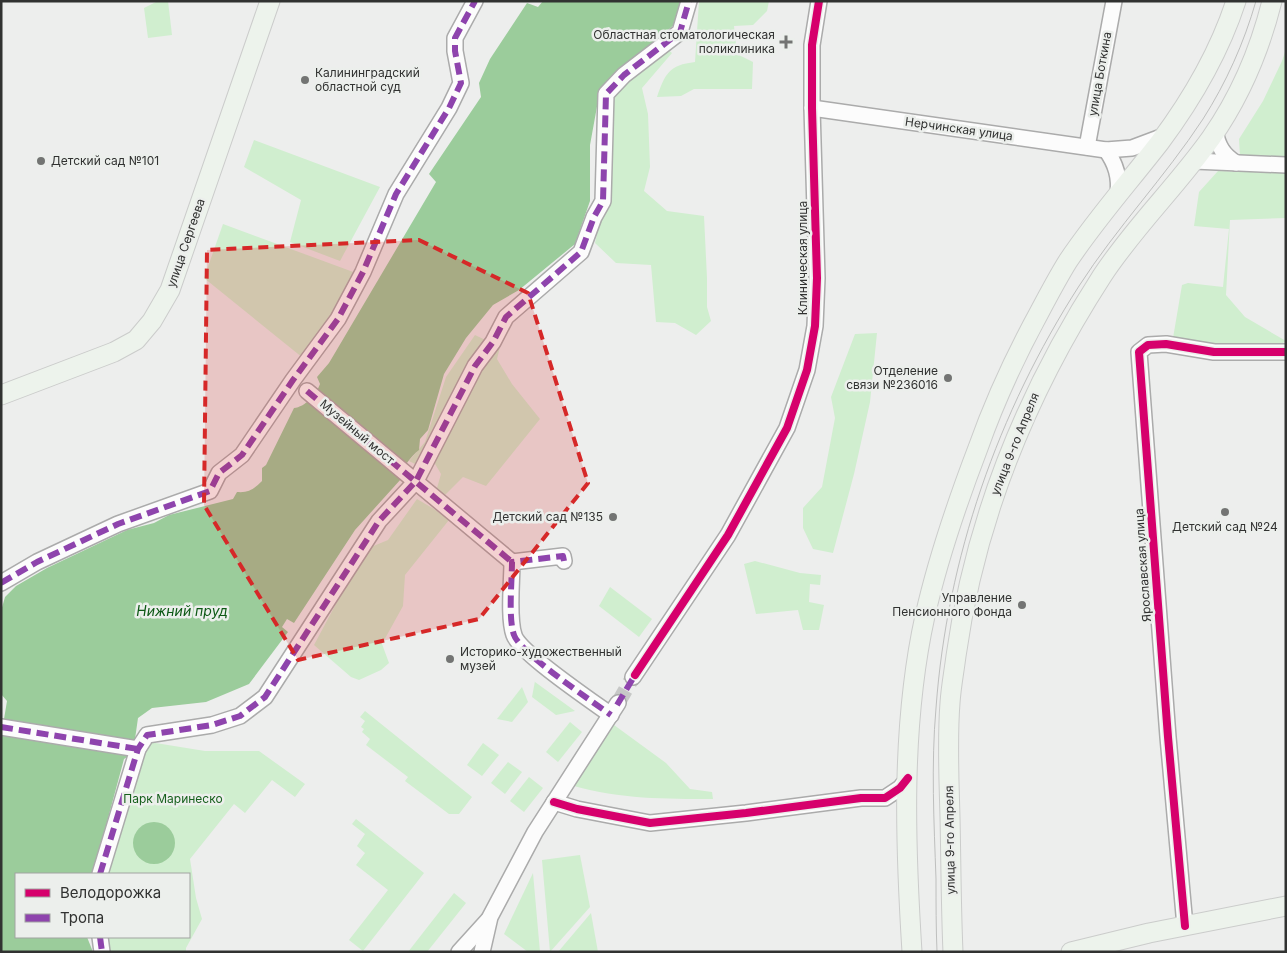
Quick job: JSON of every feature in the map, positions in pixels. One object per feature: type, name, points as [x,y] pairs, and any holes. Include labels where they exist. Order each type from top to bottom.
[{"type":"main road","name":"улица Сергеева","points":[[1,395],[114,352],[136,340],[152,321],[170,290],[270,1]]},
{"type":"main road","points":[[912,952],[908,778],[915,680],[922,633],[940,556],[958,499],[1002,387],[1066,264],[1088,232],[1164,136],[1188,101],[1222,40],[1236,1]]},
{"type":"main road","name":"улица 9-го Апреля","points":[[953,952],[948,744],[950,699],[958,638],[968,585],[987,514],[1005,463],[1030,404],[1058,348],[1102,275],[1215,131],[1237,93],[1256,52],[1272,1]]},
{"type":"main road","points":[[1072,952],[1185,926],[1286,906]]},
{"type":"street","points":[[1,583],[37,562],[118,524],[210,491],[219,473],[242,456],[293,380],[338,318],[366,266],[396,194],[449,108],[461,83],[454,38],[475,1]]},
{"type":"street","points":[[100,873],[138,749],[147,735],[212,725],[240,716],[265,697],[379,521],[411,477],[475,366],[493,342],[506,317],[581,252],[594,217],[603,201],[606,94],[624,76],[680,32],[689,1]]},
{"type":"street","name":"Клиническая улица","points":[[634,676],[728,535],[787,428],[806,370],[814,326],[817,278],[812,46],[819,1]]},
{"type":"street","name":"улица Боткина","points":[[1087,147],[1114,1]]},
{"type":"street","name":"Нерчинская улица","points":[[812,108],[1106,150],[1132,148],[1164,136]]},
{"type":"street","points":[[1215,131],[1217,142],[1222,152],[1236,163]]},
{"type":"street","points":[[1106,150],[1115,165],[1118,178],[1118,194]]},
{"type":"street","points":[[1194,160],[1286,166]]},
{"type":"street","name":"Ярославская улица","points":[[1185,926],[1166,710],[1139,352],[1148,345],[1166,344],[1214,352],[1286,352]]},
{"type":"street","name":"Музейный мост","points":[[308,391],[512,562]]},
{"type":"street","points":[[459,952],[490,917],[535,832],[615,708],[533,658],[514,636],[511,606],[512,562],[564,556],[564,561]]},
{"type":"street","points":[[1,727],[138,749]]},
{"type":"street","points":[[554,802],[577,809],[650,823],[861,798],[885,798],[900,788],[908,778]]},
{"type":"street","points":[[885,798],[904,811],[908,818]]},
{"type":"street","points":[[482,952],[490,917]]},
{"type":"street","points":[[100,938],[102,952]]},
{"type":"highlighted area","points":[[419,240],[528,293],[588,483],[479,619],[298,660],[204,505],[207,250]]},
{"type":"green space","points":[[158,1],[168,1],[172,35],[148,38],[144,8]]},
{"type":"green space","points":[[699,1],[769,1],[767,11],[753,25],[734,26],[737,54],[753,62],[752,89],[694,89],[681,96],[657,97],[669,72],[686,63],[695,62]]},
{"type":"green space","points":[[666,48],[672,53],[642,88],[648,114],[650,167],[644,191],[667,211],[704,216],[707,307],[711,321],[696,335],[675,323],[656,322],[651,265],[616,263],[595,243],[600,220],[610,99]]},
{"type":"green space","points":[[1286,49],[1286,158],[1240,156],[1239,139],[1263,101]]},
{"type":"green space","points":[[254,140],[380,187],[340,261],[290,242],[301,200],[244,167]]},
{"type":"green space","points":[[1218,171],[1286,173],[1286,218],[1230,220],[1226,295],[1245,317],[1286,341],[1278,346],[1216,345],[1173,338],[1182,285],[1188,283],[1223,287],[1229,229],[1194,226],[1199,192]]},
{"type":"green space","points":[[223,224],[356,273],[333,316],[303,358],[204,278]]},
{"type":"green space","points":[[877,333],[870,402],[854,474],[833,553],[813,549],[803,528],[803,508],[822,487],[835,418],[831,397],[855,334]]},
{"type":"green space","points":[[475,335],[500,347],[497,359],[512,384],[540,419],[486,486],[463,477],[442,498],[437,488],[441,474],[431,457],[415,464],[409,461],[425,442],[446,377]]},
{"type":"green space","points":[[417,499],[449,520],[405,575],[403,606],[382,644],[389,663],[381,670],[359,680],[351,677],[314,645],[346,585],[371,547],[388,540]]},
{"type":"green space","points":[[755,561],[800,573],[821,575],[820,585],[810,584],[809,602],[824,605],[819,630],[803,630],[798,610],[756,614],[744,564]]},
{"type":"green space","points":[[610,587],[652,619],[639,637],[599,606]]},
{"type":"green space","points":[[535,681],[575,711],[556,715],[532,697]]},
{"type":"green space","points":[[522,687],[528,702],[512,722],[497,719]]},
{"type":"green space","points":[[365,711],[472,797],[459,814],[449,814],[405,781],[408,777],[366,745],[370,739],[362,732],[364,729],[361,727],[365,721],[360,717]]},
{"type":"green space","points":[[570,722],[582,732],[558,762],[546,752]]},
{"type":"green space","points":[[614,725],[666,763],[690,789],[712,792],[713,799],[625,796],[574,786]]},
{"type":"green space","name":"Парк Маринеско","points":[[137,740],[205,751],[259,751],[305,784],[295,797],[272,780],[245,813],[234,804],[190,859],[196,898],[202,919],[186,948],[186,952],[98,952],[96,938],[190,938],[190,873],[98,873]]},
{"type":"green space","points":[[483,743],[499,755],[482,776],[467,765]]},
{"type":"green space","points":[[508,762],[522,772],[505,794],[491,783]]},
{"type":"green space","points":[[529,777],[543,788],[524,812],[510,801]]},
{"type":"green space","points":[[356,819],[424,873],[363,951],[349,940],[388,890],[356,865],[365,853],[357,846],[365,834],[352,824]]},
{"type":"green space","points":[[580,855],[590,907],[550,952],[542,860]]},
{"type":"green space","points":[[533,873],[540,952],[528,952],[504,934]]},
{"type":"green space","points":[[454,893],[466,903],[427,952],[408,952]]},
{"type":"green space","points":[[591,913],[598,952],[558,952]]},
{"type":"water","name":"Нижний пруд","points":[[543,1],[681,1],[676,23],[600,90],[590,145],[590,201],[575,244],[519,290],[493,305],[466,338],[444,374],[428,430],[420,439],[419,450],[407,463],[401,479],[355,530],[294,623],[287,619],[282,627],[288,632],[249,684],[206,702],[152,708],[138,718],[133,753],[124,759],[93,873],[15,873],[15,938],[87,938],[93,952],[1,952],[1,737],[7,701],[1,694],[1,611],[5,597],[16,586],[47,568],[127,530],[154,523],[169,515],[233,499],[237,492],[251,490],[262,481],[262,468],[266,465],[294,408],[306,403],[316,392],[320,384],[317,377],[329,363],[436,182],[429,174],[481,97],[479,83],[490,59],[527,3],[538,7]]},
{"type":"water","points":[[154,822],[169,828],[175,843],[169,858],[154,864],[139,858],[133,843],[139,828]]},
{"type":"tunnel","points":[[618,703],[633,677]]},
{"type":"tram line","points":[[937,952],[933,772],[934,729],[942,652],[952,596],[981,488],[1001,435],[1024,384],[1050,334],[1094,264],[1203,119],[1234,62],[1256,1]]},
{"type":"marked path","points":[[1,583],[37,562],[118,524],[210,491],[219,473],[242,455],[293,380],[338,319],[363,272],[396,194],[449,108],[461,83],[455,51],[455,38],[475,1]]},
{"type":"marked path","points":[[100,873],[138,749],[147,735],[212,725],[240,716],[265,697],[379,521],[416,481],[475,366],[493,342],[506,317],[581,252],[594,217],[603,201],[606,94],[624,75],[680,32],[689,1]]},
{"type":"marked path","points":[[307,391],[512,562]]},
{"type":"marked path","points":[[564,561],[563,556],[512,562],[511,609],[514,635],[519,643],[542,664],[611,715]]},
{"type":"marked path","points":[[617,705],[635,675]]},
{"type":"marked path","points":[[1,727],[138,749]]},
{"type":"marked path","points":[[100,938],[102,952]]},
{"type":"cycle path","points":[[635,675],[728,535],[787,428],[807,370],[815,326],[817,278],[812,45],[819,1]]},
{"type":"cycle path","points":[[1185,926],[1168,737],[1139,352],[1148,345],[1166,344],[1214,352],[1286,352]]},
{"type":"cycle path","points":[[554,802],[577,809],[650,823],[861,798],[885,798],[900,788],[908,778]]},
{"type":"place","name":"Областная стоматологическая поликлиника","points":[[786,42]]},
{"type":"place","name":"Калининградский областной суд","points":[[305,80]]},
{"type":"place","name":"Детский сад №101","points":[[41,161]]},
{"type":"place","name":"Отделение связи №236016","points":[[948,378]]},
{"type":"place","name":"Детский сад №24","points":[[1225,512]]},
{"type":"place","name":"Детский сад №135","points":[[613,517]]},
{"type":"place","name":"Управление Пенсионного Фонда","points":[[1022,605]]},
{"type":"place","name":"Историко-художественный музей","points":[[450,659]]}]
